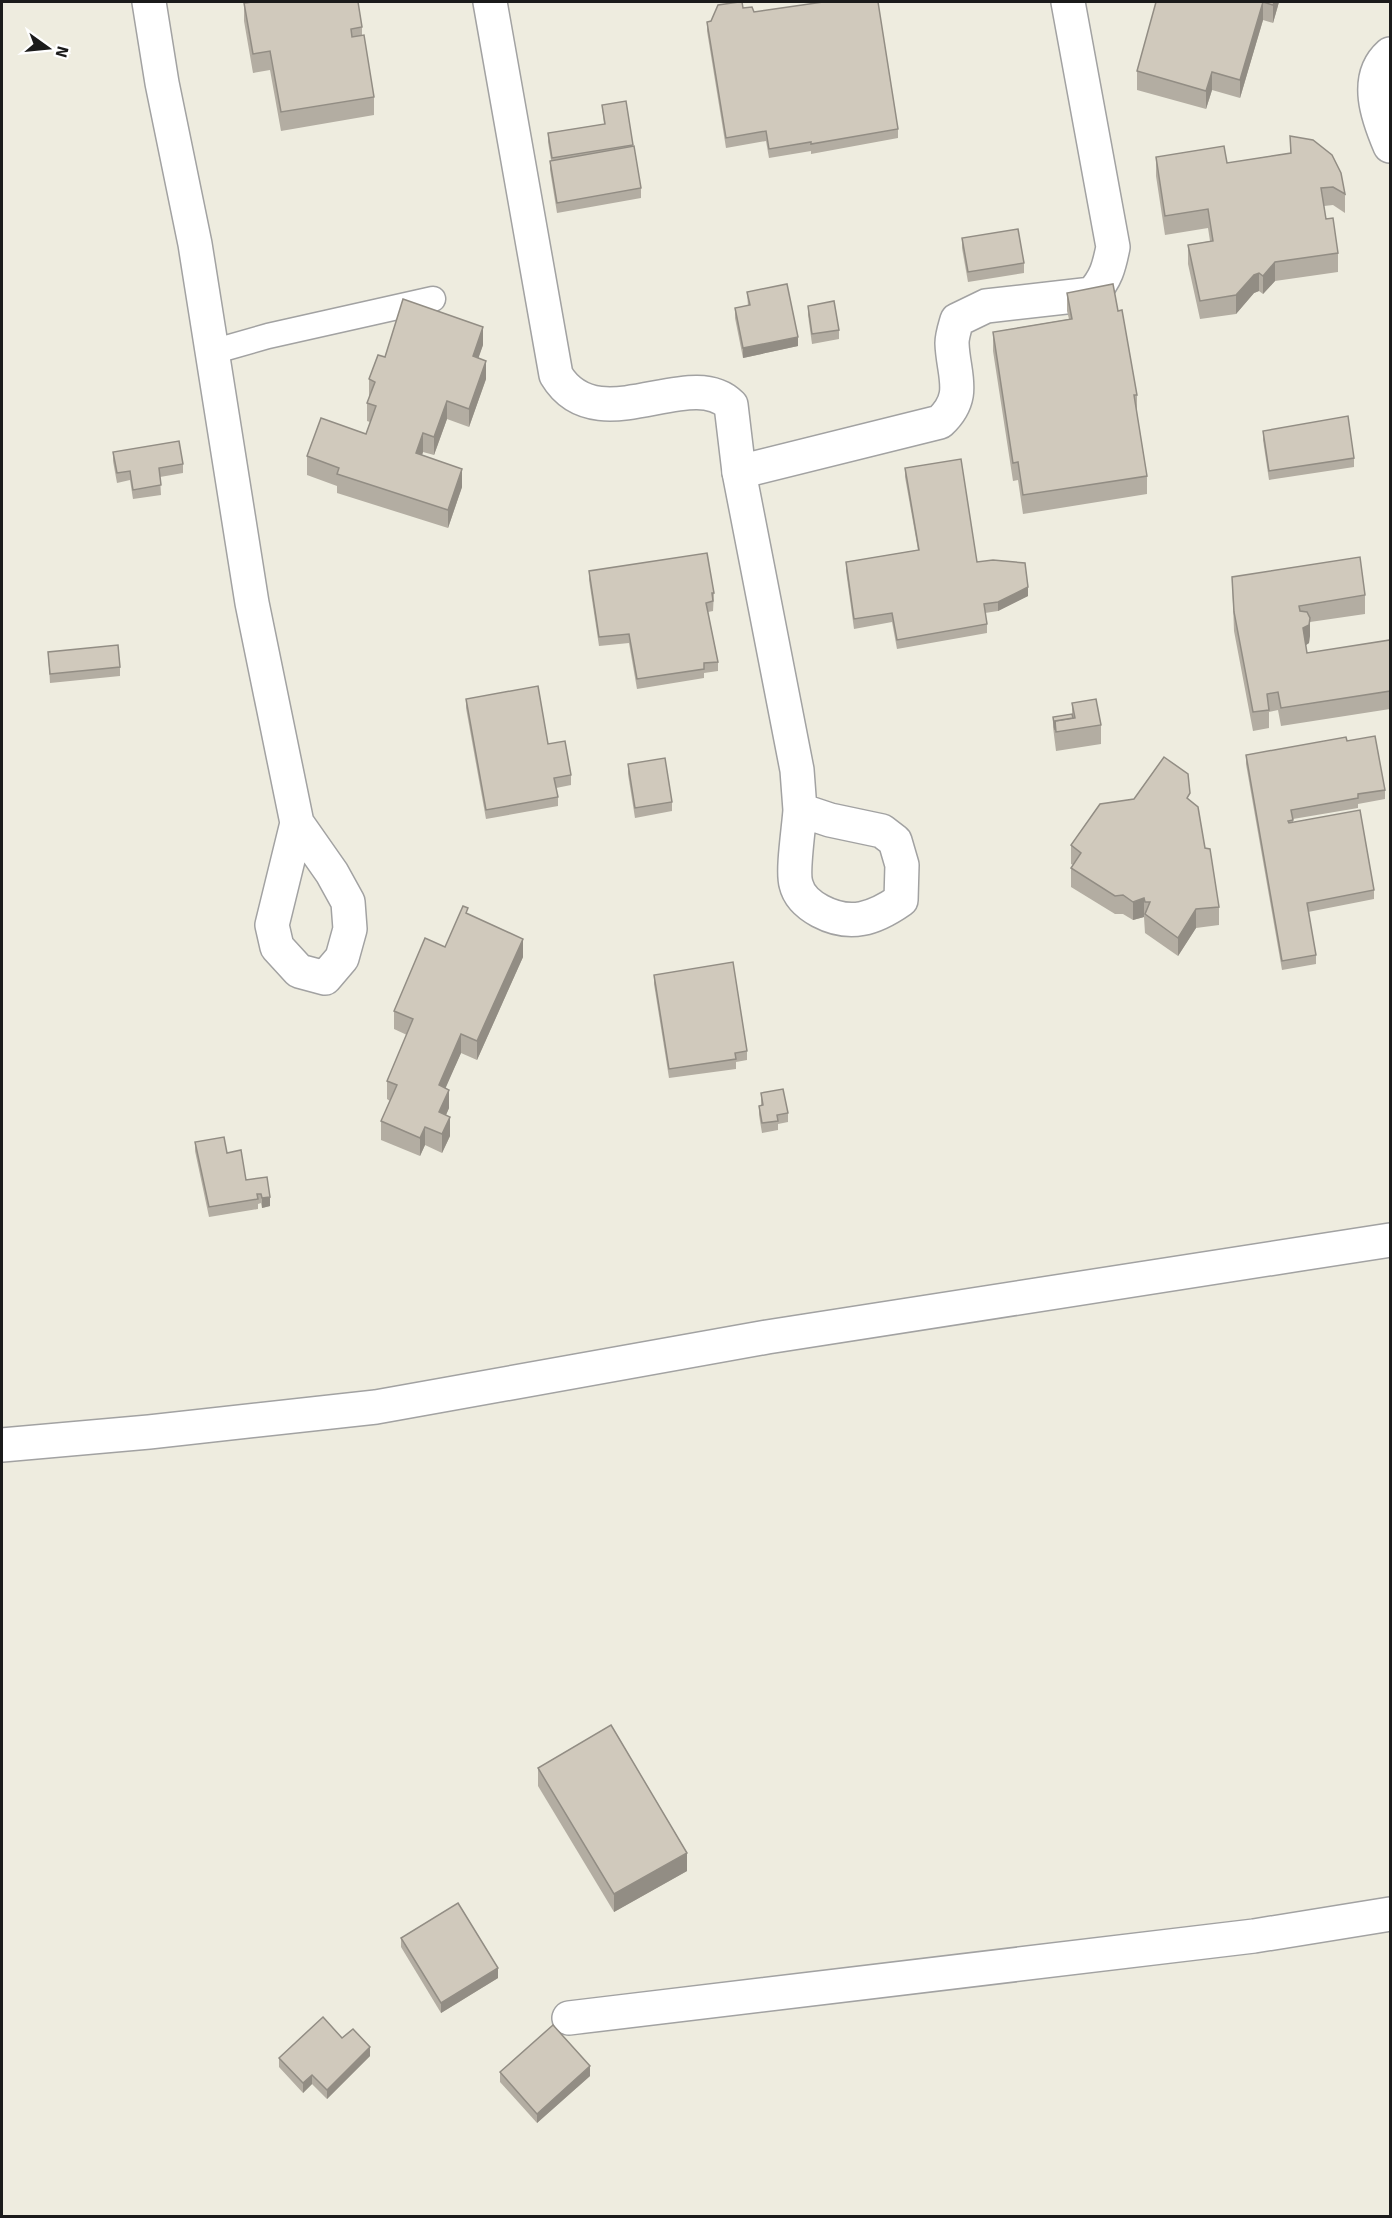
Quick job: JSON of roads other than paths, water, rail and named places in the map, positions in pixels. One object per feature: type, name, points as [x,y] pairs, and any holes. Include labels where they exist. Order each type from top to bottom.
[{"type":"street","points":[[149,2],[212,352],[252,603],[297,823]]},
{"type":"street","points":[[490,2],[556,375],[562,385],[588,403],[624,404],[661,395],[718,395],[731,405],[739,472],[797,770],[800,810]]},
{"type":"street","points":[[739,472],[940,422],[949,413],[958,388],[952,341],[957,320],[986,306],[1092,294],[1101,284],[1108,274],[1113,247],[1068,2]]},
{"type":"street","points":[[1390,54],[1384,60],[1374,86],[1379,121],[1390,146]]},
{"type":"street","points":[[2,1445],[149,1432],[376,1407],[766,1337],[1390,1240]]},
{"type":"street","points":[[569,2018],[1254,1936],[1390,1914]]},
{"type":"lane","points":[[212,352],[268,336],[433,299]]}]
